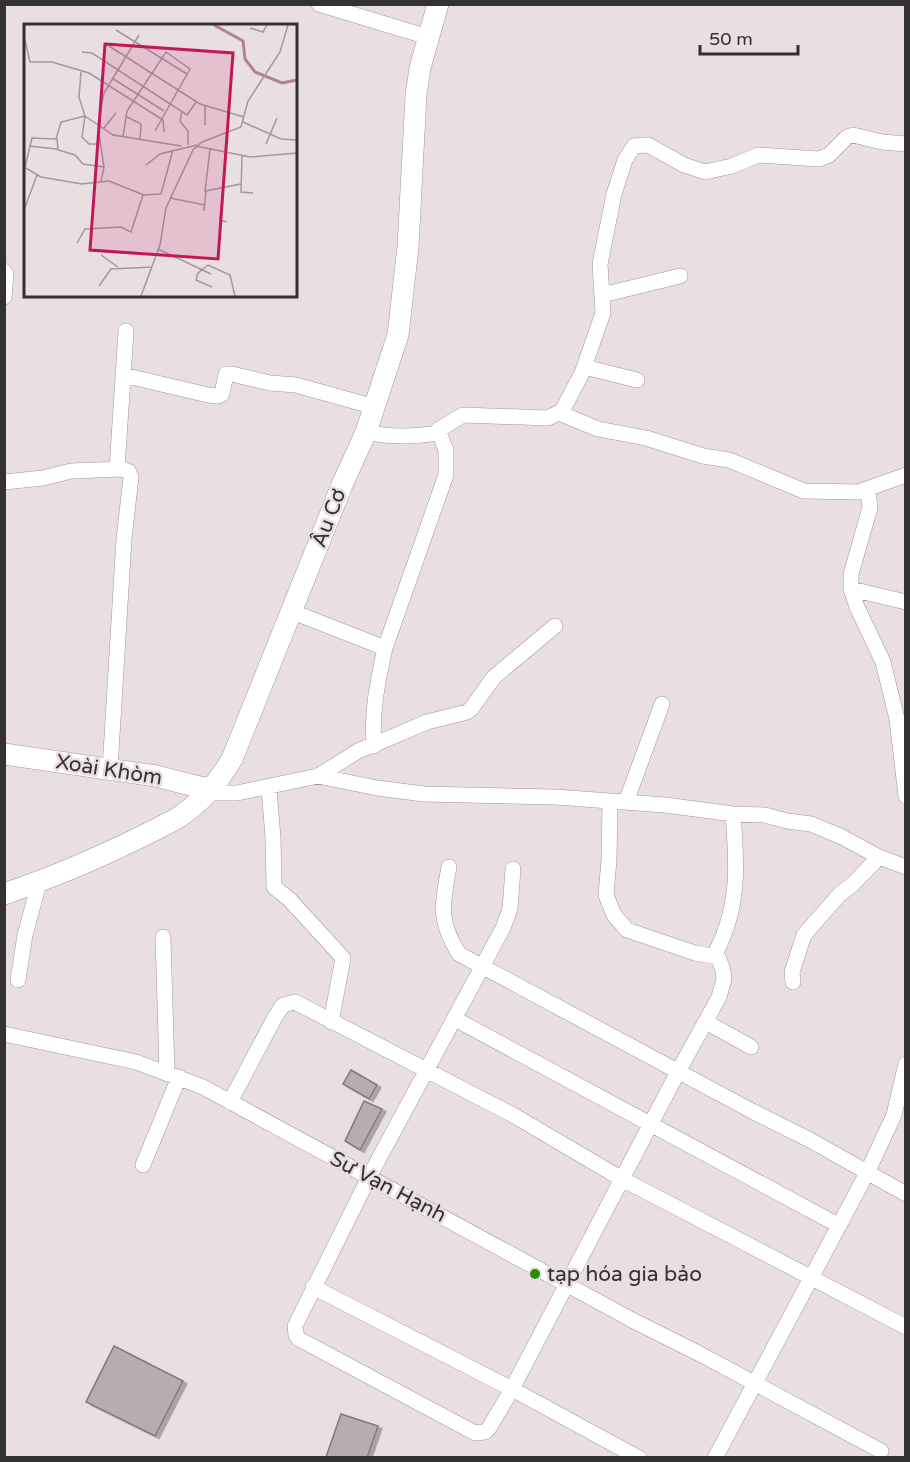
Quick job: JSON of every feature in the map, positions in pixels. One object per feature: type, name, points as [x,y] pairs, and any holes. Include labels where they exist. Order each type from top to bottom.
[{"type":"main road","name":"Âu Cơ","points":[[4,894],[39,883],[166,825],[190,811],[211,791],[235,752],[342,485],[366,432],[391,361],[401,321],[408,247],[416,95],[420,68],[438,4]]},
{"type":"main road","name":"Xoài Khòm","points":[[4,754],[163,777],[211,791]]},
{"type":"street","points":[[320,4],[428,37]]},
{"type":"street","points":[[374,746],[373,718],[378,677],[385,648],[400,603],[410,583],[420,545],[446,475],[446,450],[438,433],[439,428],[463,415],[548,418],[559,413],[569,400],[584,367],[603,313],[600,264],[611,207],[625,160],[634,146],[648,145],[684,165],[705,172],[732,166],[758,155],[819,159],[853,135],[882,142],[906,144]]},
{"type":"street","points":[[4,271],[6,274],[4,297]]},
{"type":"street","points":[[602,295],[680,276]]},
{"type":"street","points":[[117,469],[126,331]]},
{"type":"street","points":[[584,367],[637,380]]},
{"type":"street","points":[[123,375],[208,396],[218,396],[222,394],[226,374],[232,374],[270,383],[296,385],[375,407]]},
{"type":"street","points":[[559,413],[598,429],[646,438],[704,456],[729,460],[804,491],[844,493],[868,489],[906,476]]},
{"type":"street","points":[[366,432],[389,437],[416,437],[438,433]]},
{"type":"street","points":[[4,482],[43,478],[71,471],[117,469],[127,470],[130,477],[110,770]]},
{"type":"street","points":[[868,489],[870,508],[851,574],[851,589],[883,662],[903,752],[906,796]]},
{"type":"street","points":[[851,589],[906,602]]},
{"type":"street","points":[[293,612],[385,648]]},
{"type":"street","points":[[211,791],[237,793],[318,776],[351,755],[427,722],[467,712],[494,677],[555,626]]},
{"type":"street","points":[[626,802],[662,704]]},
{"type":"street","points":[[318,776],[377,788],[424,794],[610,801],[733,814],[765,815],[787,822],[811,824],[837,834],[879,857],[906,867]]},
{"type":"street","points":[[269,788],[274,887],[289,899],[343,957],[331,1022]]},
{"type":"street","points":[[610,801],[606,895],[614,915],[627,930],[695,953],[717,957]]},
{"type":"street","points":[[513,869],[510,909],[503,928],[369,1177],[295,1326],[299,1339],[475,1433],[485,1432],[489,1428],[512,1389],[652,1124],[678,1070],[719,997],[723,983],[723,970],[716,952],[723,940],[736,891],[737,860],[733,814]]},
{"type":"street","points":[[793,982],[792,972],[804,935],[839,895],[879,857]]},
{"type":"street","points":[[449,867],[443,902],[445,928],[459,954],[810,1140],[906,1194]]},
{"type":"street","points":[[18,980],[25,935],[39,883]]},
{"type":"street","points":[[143,1165],[173,1074],[163,938]]},
{"type":"street","points":[[230,1102],[283,1005],[295,1002],[513,1115],[622,1179],[906,1327]]},
{"type":"street","points":[[455,1019],[838,1225]]},
{"type":"street","points":[[706,1022],[751,1047]]},
{"type":"street","name":"Sư Vạn Hạnh","points":[[4,1034],[136,1062],[173,1074],[230,1102],[634,1321],[756,1383],[880,1451]]},
{"type":"street","points":[[715,1458],[867,1173],[894,1115],[906,1064]]},
{"type":"street","points":[[313,1287],[512,1389],[639,1458]]},
{"type":"building","points":[[351,1070],[377,1085],[369,1099],[343,1084]]},
{"type":"building","points":[[364,1101],[382,1109],[360,1150],[345,1141]]},
{"type":"building","points":[[114,1346],[183,1381],[155,1436],[86,1402]]},
{"type":"building","points":[[341,1414],[378,1426],[367,1458],[326,1457]]},
{"type":"place","name":"tạp hóa gia bảo","points":[[535,1274]]}]
